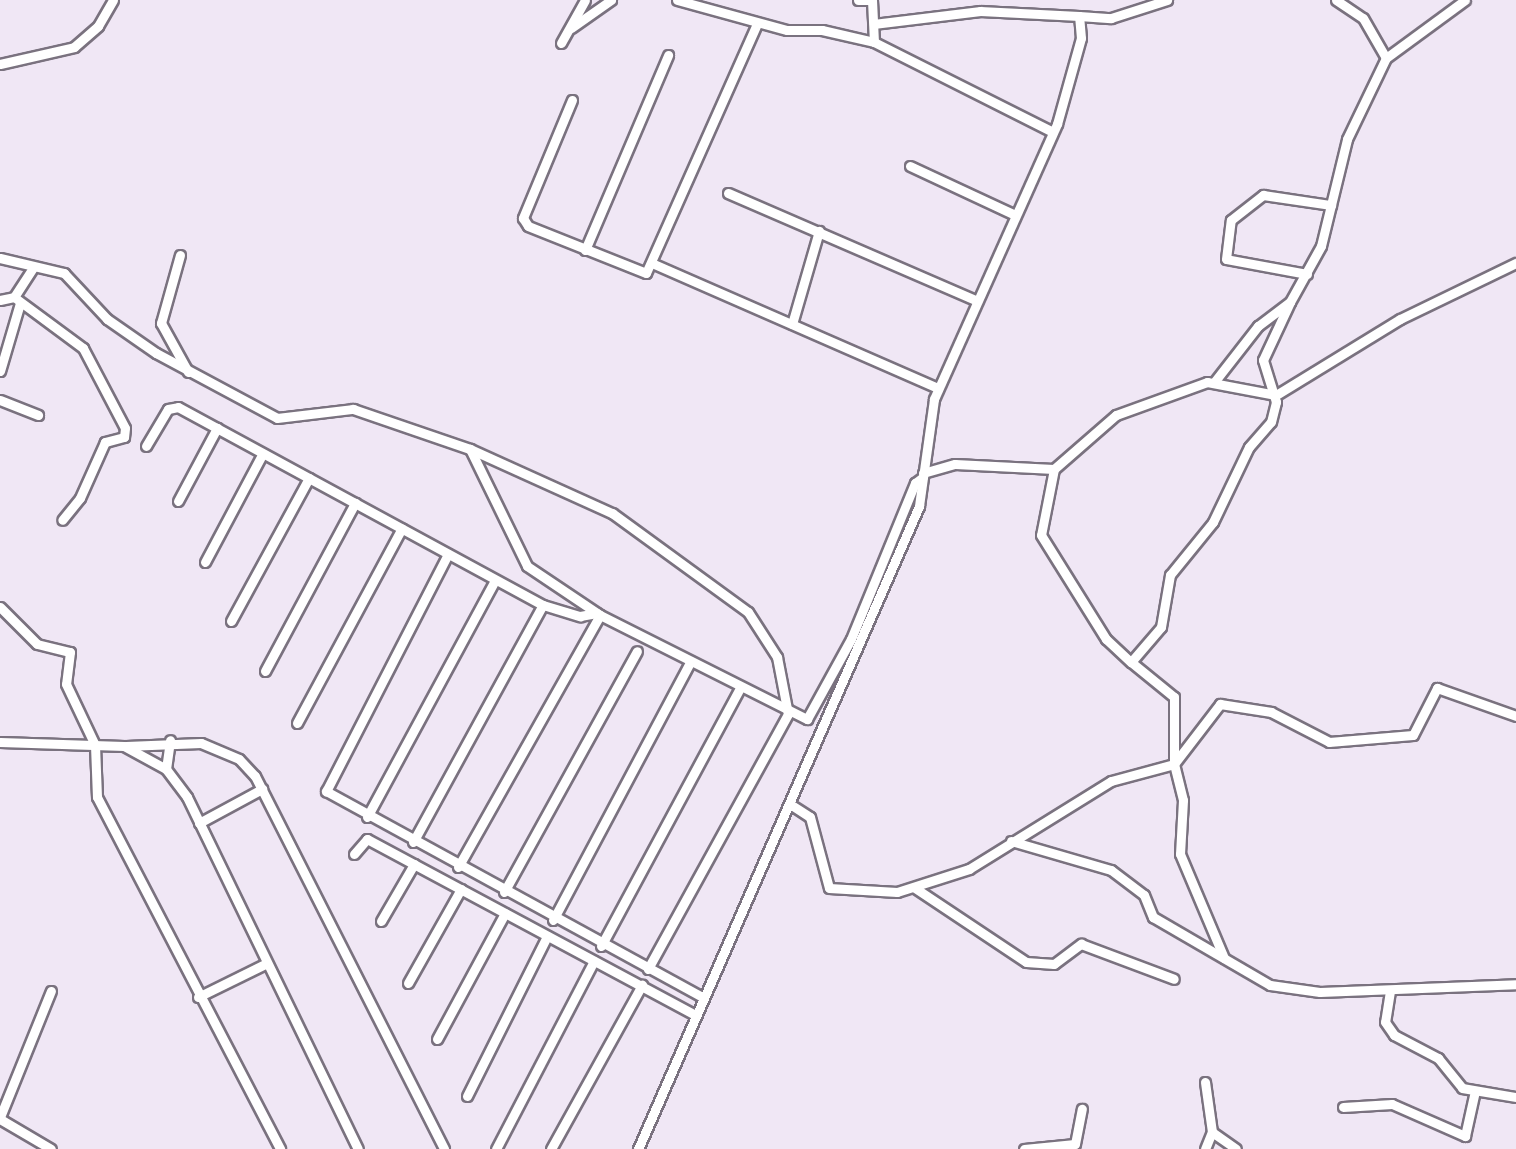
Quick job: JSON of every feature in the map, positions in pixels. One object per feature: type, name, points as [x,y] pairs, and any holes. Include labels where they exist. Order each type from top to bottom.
[{"type":"street","points":[[0,64],[74,47],[98,26],[113,0]]},
{"type":"street","points":[[561,43],[572,28],[584,0]]},
{"type":"street","points":[[572,28],[611,0]]},
{"type":"street","points":[[677,0],[757,24],[874,42],[1053,132]]},
{"type":"street","points":[[858,0],[871,0],[874,42]]},
{"type":"street","points":[[874,24],[980,11],[1111,18],[1167,0]]},
{"type":"street","points":[[1336,0],[1363,18],[1386,58]]},
{"type":"street","points":[[1131,662],[1161,627],[1170,575],[1213,522],[1250,447],[1271,422],[1273,395],[1263,360],[1290,302],[1307,274],[1331,205],[1347,139],[1386,58],[1465,0]]},
{"type":"street","points":[[638,1149],[703,997],[793,806],[919,506],[938,388],[1013,214],[1053,132],[1080,45],[1079,16]]},
{"type":"street","points":[[572,100],[523,218],[637,273],[654,264],[757,24]]},
{"type":"street","points":[[585,250],[668,55]]},
{"type":"street","points":[[910,166],[1013,214]]},
{"type":"street","points":[[728,193],[977,302]]},
{"type":"street","points":[[1307,274],[1226,259],[1231,220],[1263,195],[1331,205]]},
{"type":"street","points":[[792,324],[819,231]]},
{"type":"street","points":[[180,255],[161,323],[190,373]]},
{"type":"street","points":[[0,258],[33,268],[64,273],[107,319],[190,373],[277,418],[353,409],[470,449],[621,518],[728,593],[777,657],[788,714],[648,969]]},
{"type":"street","points":[[1224,958],[1180,854],[1183,800],[1174,764],[1174,697],[1107,639],[1041,535],[1054,469],[1116,415],[1215,381],[1273,395],[1400,319],[1516,263]]},
{"type":"street","points":[[654,264],[938,388]]},
{"type":"street","points":[[0,371],[17,300],[33,268]]},
{"type":"street","points":[[0,300],[17,300],[83,348],[125,428],[124,437],[105,442],[62,520]]},
{"type":"street","points":[[1215,381],[1258,326],[1290,302]]},
{"type":"street","points":[[0,400],[38,415]]},
{"type":"street","points":[[146,446],[170,407],[217,428],[543,605],[580,616],[598,614]]},
{"type":"street","points":[[178,501],[217,428]]},
{"type":"street","points":[[470,449],[527,566],[598,614],[788,714],[812,716],[915,483],[923,475],[955,464],[1054,469]]},
{"type":"street","points":[[205,562],[262,453]]},
{"type":"street","points":[[232,621],[309,478]]},
{"type":"street","points":[[265,671],[355,503]]},
{"type":"street","points":[[297,723],[402,528]]},
{"type":"street","points":[[448,554],[324,784],[367,817],[601,946],[703,997]]},
{"type":"street","points":[[367,817],[495,580]]},
{"type":"street","points":[[413,842],[543,605]]},
{"type":"street","points":[[0,607],[37,644],[70,652],[66,684],[94,745],[97,797],[198,997],[280,1149]]},
{"type":"street","points":[[458,867],[598,614]]},
{"type":"street","points":[[504,892],[637,651]]},
{"type":"street","points":[[553,919],[691,661]]},
{"type":"street","points":[[601,946],[740,688]]},
{"type":"street","points":[[793,806],[810,817],[829,888],[874,893],[915,888],[969,869],[1111,781],[1174,764],[1229,701],[1282,717],[1329,741],[1413,735],[1437,688],[1516,716]]},
{"type":"street","points":[[0,742],[124,746],[170,740],[225,752],[248,767],[262,789],[444,1149]]},
{"type":"street","points":[[166,769],[170,740]]},
{"type":"street","points":[[124,746],[166,769],[199,822],[265,964],[358,1149]]},
{"type":"street","points":[[199,822],[262,789]]},
{"type":"street","points":[[354,854],[365,838],[695,1015]]},
{"type":"street","points":[[1011,841],[1111,870],[1144,895],[1153,917],[1224,958],[1288,989],[1390,991],[1516,984]]},
{"type":"street","points":[[381,921],[414,864]]},
{"type":"street","points":[[915,888],[1026,962],[1054,964],[1070,945],[1081,944],[1174,979]]},
{"type":"street","points":[[408,983],[461,889]]},
{"type":"street","points":[[437,1039],[505,913]]},
{"type":"street","points":[[467,1096],[547,936]]},
{"type":"street","points":[[496,1149],[594,961]]},
{"type":"street","points":[[198,997],[265,964]]},
{"type":"street","points":[[551,1149],[642,985]]},
{"type":"street","points":[[51,991],[0,1118],[51,1149]]},
{"type":"street","points":[[1390,991],[1388,1029],[1438,1058],[1460,1086],[1516,1097]]},
{"type":"street","points":[[1205,1082],[1212,1132],[1205,1149]]},
{"type":"street","points":[[1343,1108],[1392,1104],[1465,1136],[1475,1091]]},
{"type":"street","points":[[1024,1149],[1075,1144],[1082,1109]]},
{"type":"street","points":[[1212,1132],[1236,1149]]}]
